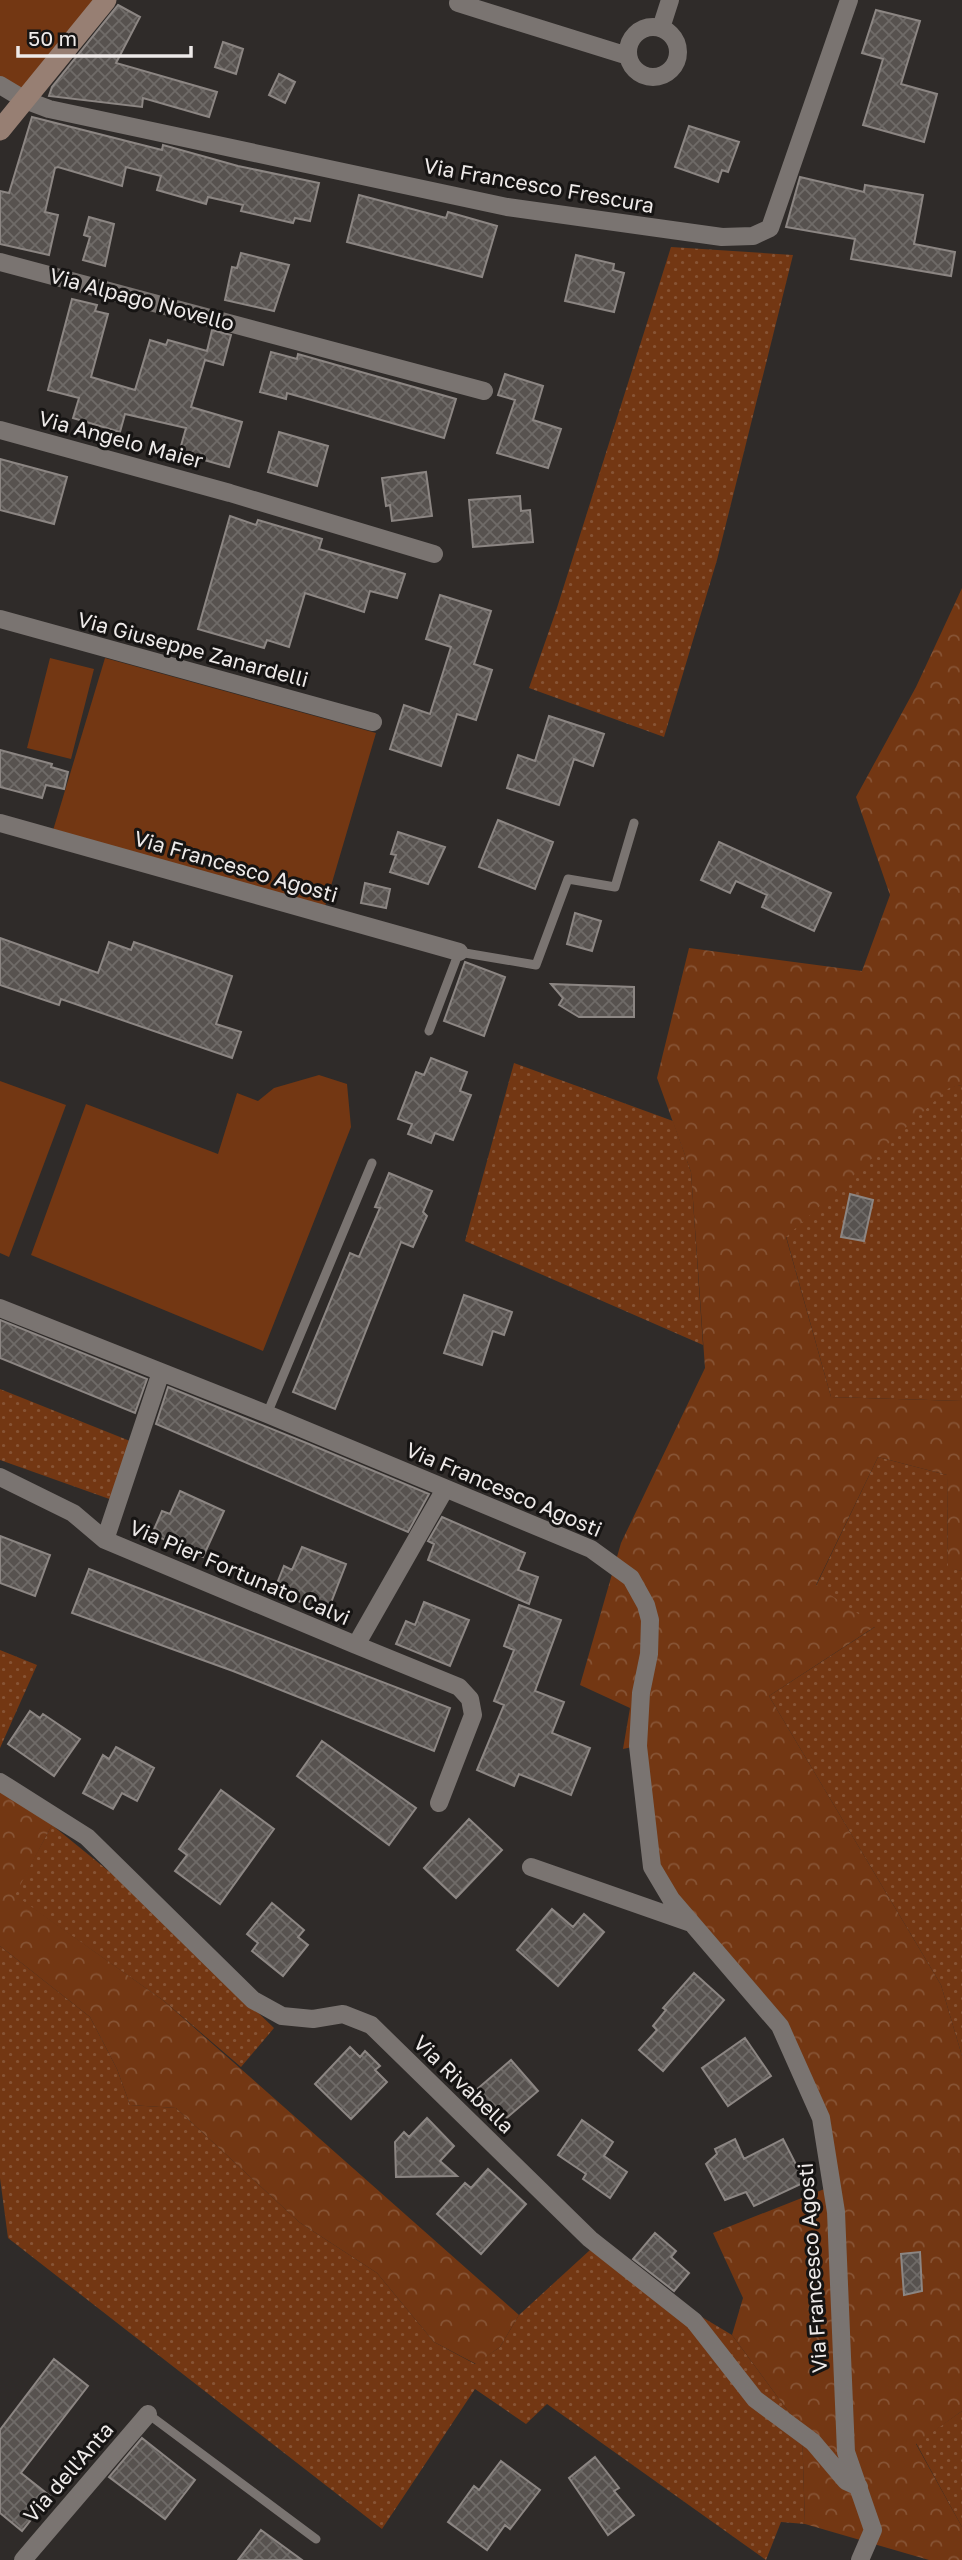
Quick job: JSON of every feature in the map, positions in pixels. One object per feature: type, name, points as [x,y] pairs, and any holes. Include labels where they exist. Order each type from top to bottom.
[{"type":"street","points":[[0,130],[107,0]]},
{"type":"street","points":[[661,28],[670,0]]},
{"type":"street","name":"Via Francesco Frescura","points":[[0,85],[25,100],[49,109],[507,207],[722,237],[753,236],[770,228],[849,0]]},
{"type":"street","points":[[459,2],[628,57]]},
{"type":"street","points":[[648,27],[661,28],[672,35],[678,47],[677,60],[670,71],[658,77],[645,76],[634,69],[628,57],[629,44],[637,33],[648,27]]},
{"type":"street","name":"Via Alpago Novello","points":[[0,262],[484,391]]},
{"type":"street","name":"Via Angelo Maier","points":[[0,430],[230,492],[434,554]]},
{"type":"street","name":"Via Giuseppe Zanardelli","points":[[0,619],[373,722]]},
{"type":"street","name":"Via Francesco Agosti","points":[[0,823],[460,953]]},
{"type":"street","name":"Via Francesco Agosti","points":[[0,1308],[267,1414],[591,1549],[619,1567],[639,1591],[646,1605],[651,1638],[641,1693],[638,1746],[652,1867],[666,1891],[691,1923],[780,2026],[818,2110],[836,2212],[846,2452],[873,2530],[860,2560]]},
{"type":"street","name":"Via Pier Fortunato Calvi","points":[[106,1540],[161,1372]]},
{"type":"street","name":"Via Pier Fortunato Calvi","points":[[0,1477],[73,1513],[106,1540],[459,1687],[470,1699],[473,1715],[439,1803]]},
{"type":"street","name":"Via Pier Fortunato Calvi","points":[[356,1645],[445,1489]]},
{"type":"street","name":"Via Rivabella","points":[[0,1782],[87,1837],[253,2000],[282,2016],[313,2019],[343,2014],[371,2025],[590,2239],[694,2321],[755,2399],[813,2442],[846,2481],[859,2487]]},
{"type":"street","points":[[531,1867],[691,1923]]},
{"type":"street","name":"Via dell'Anta","points":[[23,2560],[148,2414]]},
{"type":"lane","points":[[429,1031],[460,953],[536,965],[568,879],[615,887],[634,823]]},
{"type":"lane","points":[[267,1414],[372,1163]]},
{"type":"lane","points":[[148,2414],[316,2539]]},
{"type":"green space","points":[[0,0],[97,0],[23,91],[0,84]]},
{"type":"green space","points":[[671,247],[793,255],[717,560],[664,737],[529,688],[556,611]]},
{"type":"green space","points":[[962,588],[962,1085],[949,1088],[786,1237],[831,1397],[962,1401],[962,1571],[948,1568],[947,1475],[878,1457],[816,1585],[876,1626],[769,1696],[941,1985],[962,2056],[962,2411],[916,2444],[962,2527],[962,2560],[929,2560],[805,2524],[802,2430],[732,2335],[743,2298],[713,2233],[837,2184],[783,2020],[660,1883],[637,1746],[623,1749],[630,1708],[580,1685],[621,1543],[705,1368],[691,1172],[657,1078],[689,948],[862,971],[890,895],[856,797],[916,687]]},
{"type":"green space","points":[[50,658],[94,669],[71,759],[27,748]]},
{"type":"green space","points":[[105,658],[376,733],[321,920],[51,837]]},
{"type":"green space","points":[[514,1063],[673,1121],[691,1172],[703,1345],[465,1241]]},
{"type":"green space","points":[[319,1075],[347,1084],[351,1127],[263,1351],[31,1255],[86,1104],[218,1154],[237,1093],[258,1101],[274,1088]]},
{"type":"green space","points":[[0,1081],[66,1105],[9,1257],[0,1253]]},
{"type":"green space","points":[[962,1085],[962,1401],[831,1397],[786,1236],[949,1087]]},
{"type":"green space","points":[[0,1389],[135,1443],[115,1501],[0,1460]]},
{"type":"green space","points":[[878,1457],[947,1475],[948,1567],[962,1571],[962,2056],[941,1985],[769,1696],[875,1627],[816,1586]]},
{"type":"green space","points":[[0,1650],[37,1665],[0,1748]]},
{"type":"green space","points":[[0,1791],[52,1825],[15,1895],[164,2001],[519,2315],[500,2347],[476,2364],[434,2342],[377,2273],[299,2222],[176,2108],[130,2105],[117,2069],[90,2017],[0,1946]]},
{"type":"green space","points":[[52,1825],[127,1886],[274,2028],[241,2067],[164,2001],[14,1895]]},
{"type":"green space","points":[[0,1946],[90,2017],[117,2069],[130,2105],[176,2108],[299,2222],[377,2273],[434,2342],[475,2364],[500,2347],[519,2315],[590,2250],[732,2335],[802,2430],[805,2524],[781,2522],[766,2560],[547,2404],[526,2424],[475,2389],[382,2529],[8,2238],[0,2178]]},
{"type":"green space","points":[[962,2411],[962,2527],[916,2443]]},
{"type":"building","points":[[118,5],[140,17],[116,63],[217,92],[209,117],[143,98],[142,107],[49,96],[52,87]]},
{"type":"building","points":[[876,10],[920,21],[901,84],[937,94],[924,142],[863,125],[883,59],[862,53]]},
{"type":"building","points":[[223,42],[243,49],[236,74],[215,67]]},
{"type":"building","points":[[279,74],[295,82],[285,103],[269,95]]},
{"type":"building","points":[[32,117],[162,150],[163,145],[238,166],[319,183],[310,221],[295,218],[293,223],[241,211],[243,205],[208,197],[206,204],[157,190],[161,176],[126,167],[122,186],[58,167],[55,168],[45,212],[58,215],[49,255],[0,244],[0,191],[9,193]]},
{"type":"building","points":[[689,126],[739,142],[728,172],[722,170],[718,182],[675,167]]},
{"type":"building","points":[[800,177],[864,192],[865,185],[923,195],[914,244],[955,252],[951,276],[851,259],[855,239],[786,227]]},
{"type":"building","points":[[359,195],[446,218],[448,212],[497,226],[482,277],[347,242]]},
{"type":"building","points":[[89,217],[114,224],[105,266],[83,260],[90,237],[84,235]]},
{"type":"building","points":[[241,253],[289,265],[274,311],[225,300],[232,267],[237,268]]},
{"type":"building","points":[[576,255],[614,264],[613,270],[624,273],[614,312],[565,301]]},
{"type":"building","points":[[72,299],[97,305],[95,311],[108,314],[91,377],[135,390],[150,340],[166,345],[168,340],[207,351],[212,330],[231,335],[223,365],[205,360],[191,407],[242,422],[229,467],[179,453],[186,428],[125,414],[120,432],[73,418],[79,398],[48,390]]},
{"type":"building","points":[[271,352],[297,359],[298,354],[456,399],[444,438],[287,393],[286,399],[260,392]]},
{"type":"building","points":[[505,374],[543,386],[533,420],[561,429],[548,468],[497,453],[515,400],[498,395]]},
{"type":"building","points":[[279,432],[328,446],[317,486],[268,472]]},
{"type":"building","points":[[0,459],[67,477],[54,524],[0,510]]},
{"type":"building","points":[[426,472],[432,516],[392,521],[390,505],[386,506],[382,478]]},
{"type":"building","points":[[520,496],[521,511],[530,510],[533,542],[473,547],[469,500]]},
{"type":"building","points":[[230,516],[256,525],[258,520],[322,539],[319,549],[405,574],[397,598],[370,591],[364,612],[305,593],[289,647],[267,640],[264,648],[198,629]]},
{"type":"building","points":[[440,595],[491,611],[474,664],[492,670],[476,720],[457,714],[441,766],[390,749],[404,705],[430,714],[451,647],[426,639]]},
{"type":"building","points":[[549,716],[604,734],[593,766],[574,759],[559,805],[507,788],[518,755],[535,761]]},
{"type":"building","points":[[0,750],[52,764],[51,767],[68,772],[64,789],[46,785],[42,798],[0,787]]},
{"type":"building","points":[[498,820],[553,842],[535,889],[479,867]]},
{"type":"building","points":[[398,832],[445,847],[428,884],[390,872],[396,855],[391,854]]},
{"type":"building","points":[[719,842],[831,893],[814,931],[762,907],[767,895],[736,881],[730,893],[701,880]]},
{"type":"building","points":[[365,883],[390,889],[386,908],[361,903]]},
{"type":"building","points":[[575,913],[601,921],[592,951],[567,944]]},
{"type":"building","points":[[0,938],[98,973],[109,942],[131,950],[134,942],[232,976],[216,1024],[241,1032],[232,1058],[61,999],[59,1005],[0,985]]},
{"type":"building","points":[[465,962],[505,977],[484,1036],[444,1021]]},
{"type":"building","points":[[551,984],[634,987],[634,1017],[579,1017],[559,1005],[563,998]]},
{"type":"building","points":[[431,1058],[467,1072],[460,1091],[471,1095],[453,1140],[435,1133],[431,1143],[408,1134],[412,1124],[398,1119],[416,1072],[424,1075]]},
{"type":"building","points":[[389,1173],[432,1191],[423,1212],[427,1216],[413,1247],[401,1242],[335,1409],[293,1392],[350,1253],[359,1257],[380,1208],[375,1207]]},
{"type":"building","points":[[850,1194],[873,1200],[864,1241],[841,1237]]},
{"type":"building","points":[[464,1295],[512,1312],[504,1335],[493,1331],[482,1365],[444,1353]]},
{"type":"building","points":[[0,1320],[147,1379],[135,1413],[0,1358]]},
{"type":"building","points":[[168,1387],[429,1494],[408,1532],[156,1424]]},
{"type":"building","points":[[180,1491],[224,1511],[203,1557],[152,1534],[162,1511],[170,1514]]},
{"type":"building","points":[[442,1517],[525,1553],[518,1570],[538,1577],[529,1604],[428,1560],[434,1544],[428,1541]]},
{"type":"building","points":[[0,1536],[50,1555],[35,1596],[0,1583]]},
{"type":"building","points":[[302,1547],[346,1564],[327,1613],[274,1591],[284,1566],[292,1570]]},
{"type":"building","points":[[89,1569],[450,1708],[434,1751],[233,1671],[72,1613]]},
{"type":"building","points":[[424,1602],[469,1620],[450,1666],[396,1644],[406,1621],[415,1625]]},
{"type":"building","points":[[519,1605],[561,1620],[535,1691],[564,1702],[552,1733],[590,1748],[571,1795],[519,1774],[514,1786],[477,1770],[504,1705],[494,1701],[514,1650],[504,1646]]},
{"type":"building","points":[[30,1711],[40,1718],[43,1714],[80,1739],[54,1776],[8,1744]]},
{"type":"building","points":[[322,1741],[416,1808],[389,1845],[297,1776]]},
{"type":"building","points":[[116,1747],[154,1768],[137,1801],[122,1793],[113,1809],[83,1793],[103,1755],[109,1759]]},
{"type":"building","points":[[221,1790],[274,1829],[220,1904],[175,1871],[187,1855],[179,1849]]},
{"type":"building","points":[[469,1819],[502,1850],[456,1898],[424,1868]]},
{"type":"building","points":[[272,1903],[304,1930],[298,1937],[308,1945],[283,1976],[252,1951],[258,1943],[247,1934]]},
{"type":"building","points":[[552,1909],[573,1927],[584,1914],[604,1932],[558,1986],[517,1950]]},
{"type":"building","points":[[694,1973],[724,2000],[663,2071],[639,2050],[657,2030],[653,2026],[666,2010],[663,2008]]},
{"type":"building","points":[[745,2038],[771,2076],[728,2106],[702,2068]]},
{"type":"building","points":[[350,2047],[360,2057],[365,2051],[380,2066],[375,2070],[387,2082],[351,2119],[315,2084]]},
{"type":"building","points":[[511,2060],[538,2091],[496,2127],[469,2096]]},
{"type":"building","points":[[427,2118],[454,2146],[440,2161],[457,2176],[396,2177],[395,2142],[404,2132],[409,2137]]},
{"type":"building","points":[[582,2120],[613,2142],[604,2156],[627,2172],[610,2198],[583,2179],[586,2174],[558,2155]]},
{"type":"building","points":[[735,2139],[744,2159],[783,2139],[805,2182],[754,2206],[746,2192],[725,2200],[706,2164],[717,2154],[715,2149]]},
{"type":"building","points":[[488,2169],[526,2204],[481,2254],[437,2214],[465,2183],[471,2188]]},
{"type":"building","points":[[655,2233],[676,2251],[671,2257],[689,2273],[674,2291],[633,2259]]},
{"type":"building","points":[[920,2252],[922,2291],[904,2295],[901,2254]]},
{"type":"building","points":[[54,2359],[88,2386],[21,2473],[50,2496],[22,2531],[0,2513],[0,2430]]},
{"type":"building","points":[[142,2438],[195,2480],[165,2519],[109,2477]]},
{"type":"building","points":[[595,2457],[619,2488],[614,2491],[634,2515],[608,2535],[569,2478]]},
{"type":"building","points":[[501,2461],[540,2490],[510,2529],[505,2525],[487,2550],[448,2522],[474,2486],[479,2490]]},
{"type":"building","points":[[261,2530],[302,2560],[238,2560]]}]
